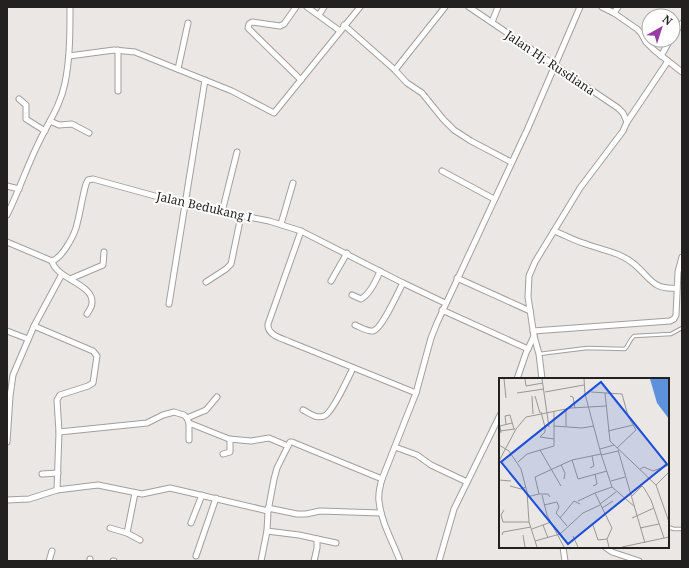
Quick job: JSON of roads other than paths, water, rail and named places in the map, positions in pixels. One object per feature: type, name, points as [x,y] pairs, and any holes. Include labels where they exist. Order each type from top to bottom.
[{"type":"street","points":[[7,215],[45,131],[57,111],[65,84],[69,56],[70,7]]},
{"type":"street","points":[[296,7],[284,24],[280,26],[252,22],[249,24],[248,28],[301,80]]},
{"type":"street","points":[[307,7],[340,31]]},
{"type":"street","points":[[319,15],[324,7]]},
{"type":"street","points":[[69,56],[118,50],[135,52],[232,91],[274,113],[360,7]]},
{"type":"street","points":[[395,70],[445,7]]},
{"type":"street","name":"Jalan Hj. Rusdiana","points":[[469,7],[618,108],[623,113],[627,122]]},
{"type":"street","points":[[492,22],[498,7]]},
{"type":"street","points":[[400,561],[381,513],[379,497],[382,479],[416,393],[431,338],[442,310],[528,128],[580,7]]},
{"type":"street","points":[[602,7],[614,13],[637,29],[649,45],[682,72]]},
{"type":"street","points":[[614,13],[618,7]]},
{"type":"street","points":[[178,69],[188,23]]},
{"type":"street","points":[[344,25],[395,70],[410,86],[422,93],[454,130],[471,141],[511,162]]},
{"type":"street","points":[[661,56],[666,48]]},
{"type":"street","points":[[118,50],[118,91]]},
{"type":"street","points":[[542,378],[539,354],[527,292],[529,276],[535,262],[580,188],[623,131],[627,122],[668,61]]},
{"type":"street","points":[[169,304],[205,80]]},
{"type":"street","points":[[19,99],[27,107],[25,114],[26,119],[45,131]]},
{"type":"street","points":[[50,121],[59,125],[72,124],[89,133]]},
{"type":"street","points":[[222,212],[236,152]]},
{"type":"street","points":[[442,171],[494,200]]},
{"type":"street","name":"Jalan Bedukang I","points":[[52,262],[56,260],[63,252],[76,228],[86,184],[90,179],[184,204],[281,224],[301,231],[380,272],[445,303]]},
{"type":"street","points":[[281,224],[293,183]]},
{"type":"street","points":[[7,186],[19,189]]},
{"type":"street","points":[[206,282],[231,264],[241,216]]},
{"type":"street","points":[[301,231],[268,324],[268,330],[290,342],[416,393]]},
{"type":"street","points":[[554,231],[622,256],[634,264],[659,287],[667,289],[677,288]]},
{"type":"street","points":[[7,242],[52,262],[56,270],[82,287],[91,296],[92,304],[87,314]]},
{"type":"street","points":[[70,279],[103,265],[104,252]]},
{"type":"street","points":[[331,281],[347,254]]},
{"type":"street","points":[[534,334],[670,321],[674,319],[676,315],[678,272],[682,257]]},
{"type":"street","points":[[352,295],[361,299],[363,298],[380,272]]},
{"type":"street","points":[[7,442],[11,384],[34,326],[62,274]]},
{"type":"street","points":[[457,278],[530,311]]},
{"type":"street","points":[[355,325],[373,331],[377,329],[382,323],[402,283]]},
{"type":"street","points":[[442,310],[528,349]]},
{"type":"street","points":[[34,326],[93,351],[97,356],[93,383],[58,397],[60,432],[57,490]]},
{"type":"street","points":[[7,331],[28,339]]},
{"type":"street","points":[[517,378],[534,334]]},
{"type":"street","points":[[303,410],[314,416],[323,417],[326,415],[332,407],[353,368]]},
{"type":"street","points":[[188,421],[206,410],[217,397]]},
{"type":"street","points":[[60,432],[147,423],[163,415],[174,412],[184,415],[188,421],[219,436],[230,439],[251,441],[269,438],[288,446]]},
{"type":"street","points":[[439,561],[451,516],[499,417]]},
{"type":"street","points":[[188,421],[189,440]]},
{"type":"street","points":[[223,454],[230,452],[230,439]]},
{"type":"street","points":[[261,561],[267,531],[268,509],[277,468],[289,443],[292,442],[382,479]]},
{"type":"street","points":[[395,447],[417,455],[431,465],[467,482]]},
{"type":"street","points":[[42,474],[58,473]]},
{"type":"street","points":[[7,500],[29,499],[57,490],[98,485],[135,493],[148,494],[170,488],[297,514],[320,511],[381,513]]},
{"type":"street","points":[[127,533],[135,493]]},
{"type":"street","points":[[191,523],[202,494]]},
{"type":"street","points":[[196,556],[216,498]]},
{"type":"street","points":[[110,528],[127,533],[140,540]]},
{"type":"street","points":[[267,531],[336,543]]},
{"type":"street","points":[[314,561],[317,548],[317,539]]},
{"type":"street","points":[[563,548],[565,561]]},
{"type":"street","points":[[606,548],[612,552],[639,561]]},
{"type":"street","points":[[49,561],[52,551]]},
{"type":"lane","points":[[539,354],[587,348],[624,349],[630,339],[634,336],[671,334],[682,328]]},
{"type":"lane","points":[[669,527],[682,529]]}]
